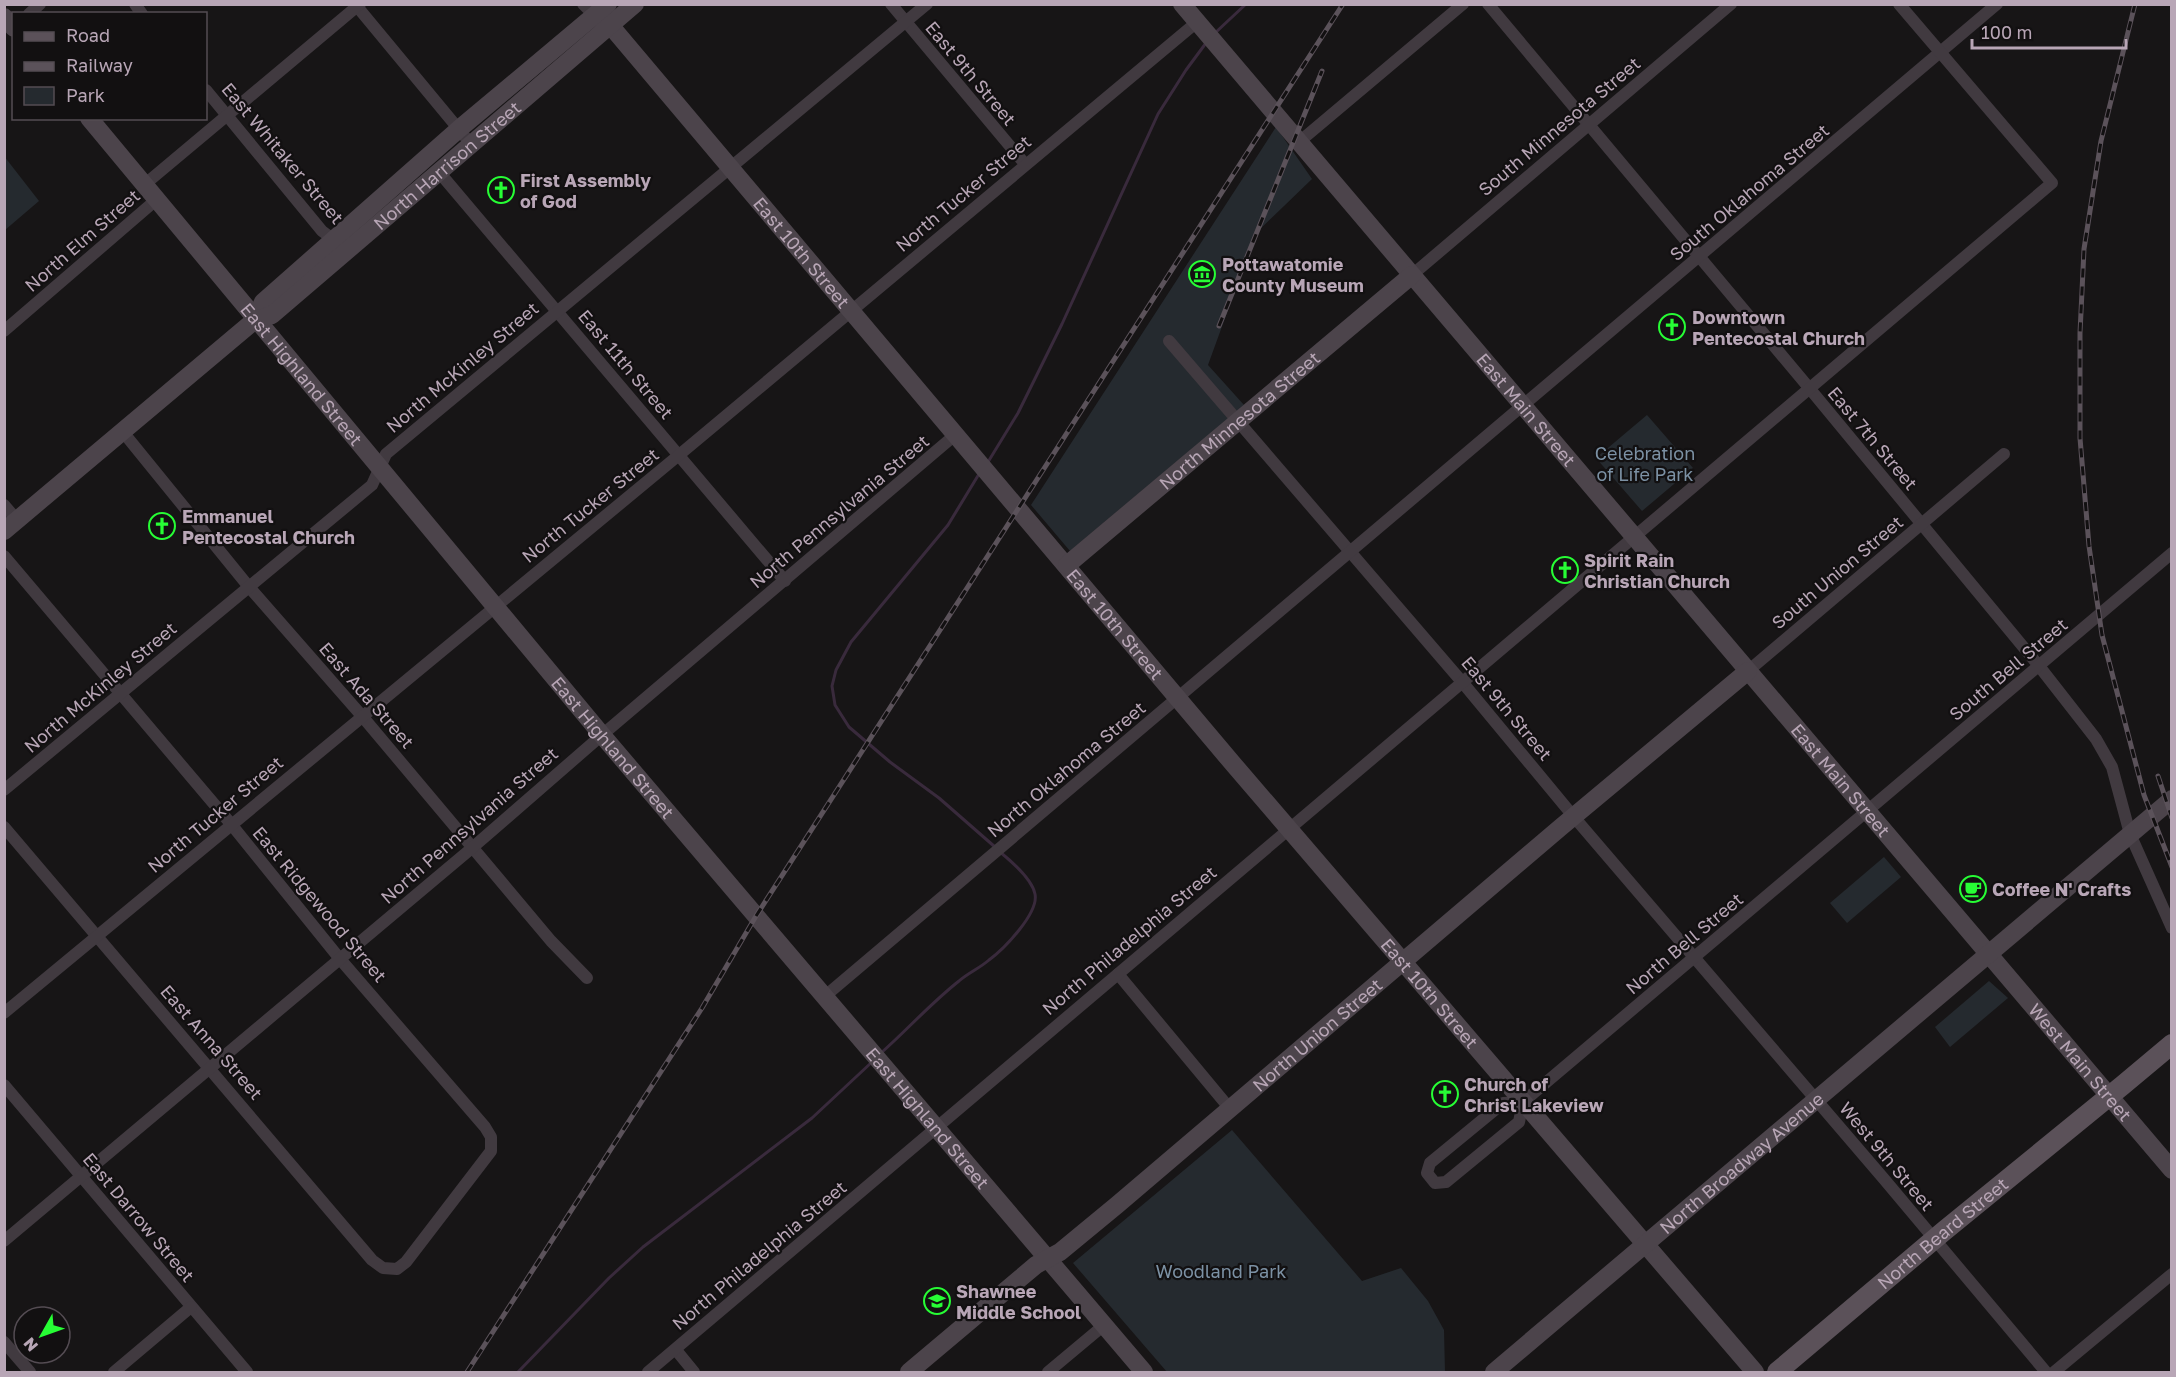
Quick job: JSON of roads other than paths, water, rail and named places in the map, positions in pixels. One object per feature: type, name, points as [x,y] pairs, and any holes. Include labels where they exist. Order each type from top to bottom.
[{"type":"main road","name":"North Beard Street","points":[[1777,1372],[1934,1239],[2172,1044]]},
{"type":"street","name":"North Harrison Street","points":[[255,320],[262,302],[459,129],[599,12],[635,4]]},
{"type":"street","name":"East 9th Street","points":[[891,4],[1025,164]]},
{"type":"street","name":"North McKinley Street","points":[[4,790],[372,485],[386,454],[927,4]]},
{"type":"street","name":"East Main Street","points":[[1182,4],[1988,954]]},
{"type":"street","points":[[1299,142],[1463,4]]},
{"type":"street","name":"East 7th Street","points":[[1488,4],[1810,389],[2039,666],[2096,739],[2112,767],[2130,834],[2172,928]]},
{"type":"street","name":"South Minnesota Street","points":[[1412,275],[1731,4]]},
{"type":"street","points":[[1899,4],[1940,53]]},
{"type":"street","name":"South Oklahoma Street","points":[[1523,406],[1997,4]]},
{"type":"street","points":[[357,5],[471,144]]},
{"type":"street","name":"North Elm Street","points":[[144,185],[357,5]]},
{"type":"street","name":"North Harrison Street","points":[[11,526],[255,320],[272,315],[439,172],[471,144],[599,12]]},
{"type":"street","name":"East 10th Street","points":[[599,12],[1289,829],[1755,1372]]},
{"type":"street","name":"North Tucker Street","points":[[4,1013],[680,455],[1025,164],[1198,23]]},
{"type":"street","name":"North Philadelphia Street","points":[[648,1372],[2052,183],[1940,53]]},
{"type":"street","name":"East Whitaker Street","points":[[207,91],[322,231],[334,240]]},
{"type":"street","name":"East Highland Street","points":[[91,120],[602,735],[1144,1372]]},
{"type":"street","name":"East 11th Street","points":[[439,172],[785,581]]},
{"type":"street","name":"North Elm Street","points":[[4,331],[156,200]]},
{"type":"street","name":"North Minnesota Street","points":[[1066,565],[1412,275]]},
{"type":"street","name":"East 9th Street","points":[[1169,341],[1239,420],[1816,1100]]},
{"type":"street","name":"North Oklahoma Street","points":[[824,997],[1523,406]]},
{"type":"street","name":"East Ada Street","points":[[123,432],[249,587],[362,716],[551,940],[587,978]]},
{"type":"street","name":"North Pennsylvania Street","points":[[4,1241],[212,1069],[955,435]]},
{"type":"street","name":"South Union Street","points":[[1749,671],[2004,454]]},
{"type":"street","points":[[4,505],[11,526]]},
{"type":"street","name":"South Bell Street","points":[[1867,811],[2172,553]]},
{"type":"street","name":"East Ridgewood Street","points":[[4,556],[231,824],[340,959],[485,1126],[492,1137],[491,1151],[414,1254],[397,1269]]},
{"type":"street","name":"North Union Street","points":[[909,1372],[1036,1265],[1060,1252],[1231,1110],[1749,671]]},
{"type":"street","name":"North Broadway Avenue","points":[[1494,1372],[2172,799]]},
{"type":"street","name":"North Bell Street","points":[[1524,1102],[1503,1103],[1430,1163],[1427,1173],[1435,1183],[1446,1182],[1519,1122],[1524,1102],[1867,811]]},
{"type":"street","name":"East Anna Street","points":[[4,827],[372,1260],[383,1268],[397,1269]]},
{"type":"street","name":"West Main Street","points":[[1988,954],[2172,1170]]},
{"type":"street","points":[[1118,974],[1231,1110]]},
{"type":"street","name":"East Darrow Street","points":[[4,1085],[247,1372]]},
{"type":"street","name":"West 9th Street","points":[[1816,1100],[2046,1372]]},
{"type":"street","points":[[2054,1372],[2172,1274]]},
{"type":"street","points":[[114,1372],[191,1307]]},
{"type":"street","points":[[1048,1372],[1103,1326]]},
{"type":"street","points":[[4,1342],[30,1372]]},
{"type":"street","points":[[676,1350],[694,1372]]},
{"type":"waterway","points":[[1215,33],[1246,4]]},
{"type":"waterway","points":[[988,462],[1018,413],[1062,324],[1158,114],[1206,43]]},
{"type":"waterway","points":[[979,474],[948,525],[851,642],[836,670],[832,686],[835,705],[849,727],[890,762],[939,798],[995,847]]},
{"type":"waterway","points":[[881,1053],[949,989],[995,955],[1019,930],[1032,911],[1035,894],[1030,882],[1000,852]]},
{"type":"waterway","points":[[518,1372],[609,1278],[643,1247],[812,1118],[872,1062]]},
{"type":"railway","points":[[467,1372],[702,1008],[756,916],[1343,4]]},
{"type":"railway","points":[[2135,4],[2101,141],[2084,249],[2080,333],[2080,438],[2089,546],[2102,635],[2144,795],[2172,867]]},
{"type":"railway","points":[[1219,326],[1322,71]]},
{"type":"railway","points":[[2158,776],[2172,818]]},
{"type":"place","name":"First Assembly of God","points":[[501,190]]},
{"type":"place","name":"Pottawatomie County Museum","points":[[1202,274]]},
{"type":"place","name":"Downtown Pentecostal Church","points":[[1672,327]]},
{"type":"place","name":"Emmanuel Pentecostal Church","points":[[162,526]]},
{"type":"place","name":"Spirit Rain Christian Church","points":[[1565,570]]},
{"type":"place","name":"Coffee N' Crafts","points":[[1973,889]]},
{"type":"place","name":"Church of Christ Lakeview","points":[[1445,1094]]},
{"type":"place","name":"Shawnee Middle School","points":[[937,1301]]},
{"type":"park label","name":"Celebration of Life Park","points":[[1645,463]]},
{"type":"park label","name":"Woodland Park","points":[[1221,1271]]}]
